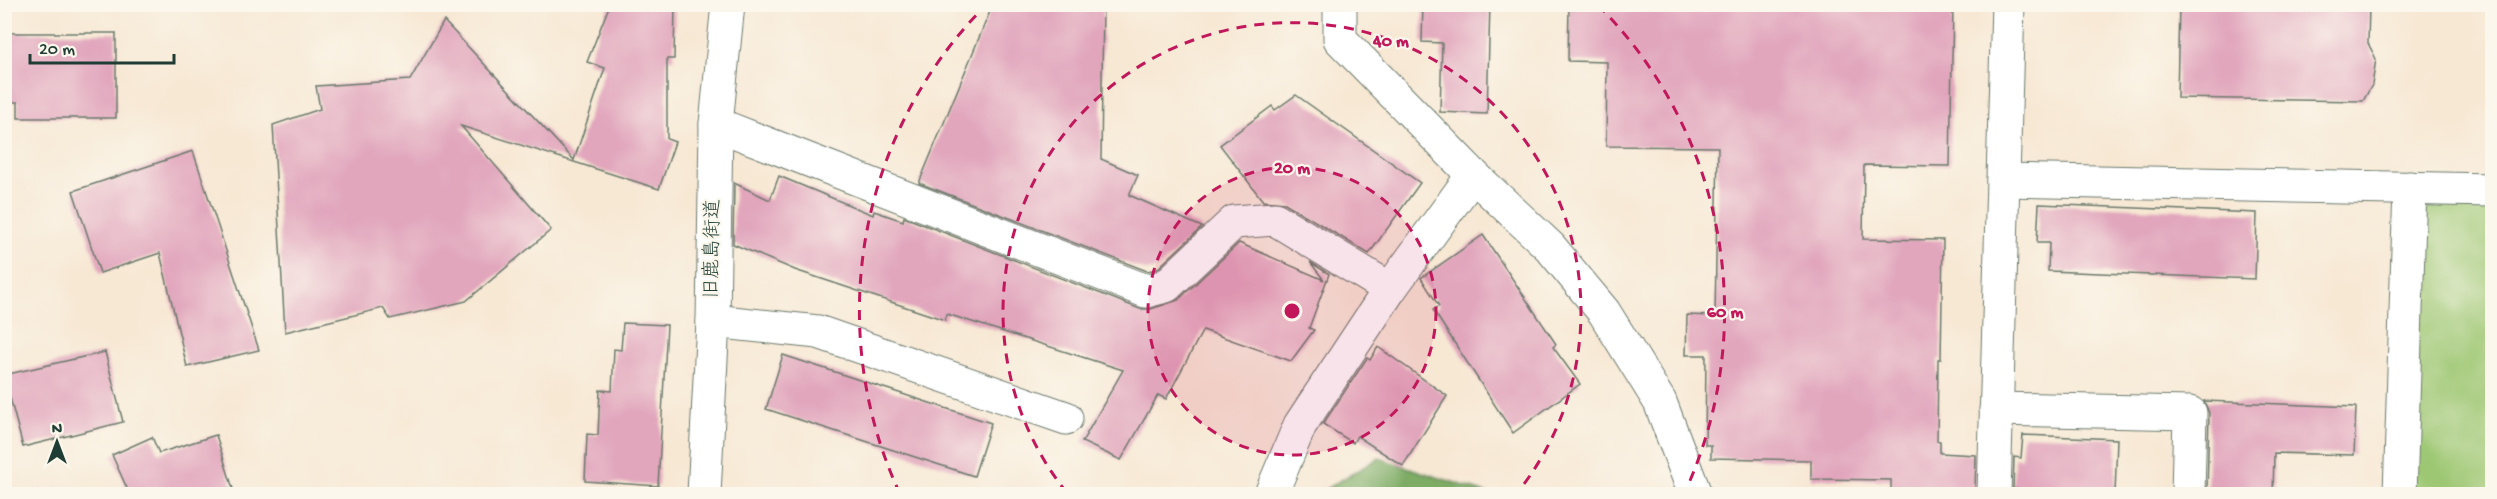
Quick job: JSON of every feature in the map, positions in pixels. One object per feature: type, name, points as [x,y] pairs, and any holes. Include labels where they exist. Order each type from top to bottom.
[{"type":"street","name":"旧鹿島街道","points":[[704,495],[713,321],[716,124],[728,4]]},
{"type":"street","points":[[1340,4],[1340,39],[1473,175],[1550,247],[1604,312],[1660,402],[1695,495]]},
{"type":"street","points":[[1994,495],[2008,4]]},
{"type":"street","points":[[716,124],[1146,291],[1166,286],[1234,222],[1275,219],[1390,289]]},
{"type":"street","points":[[1271,495],[1300,425],[1390,289],[1473,175]]},
{"type":"street","points":[[2003,180],[2493,190]]},
{"type":"street","points":[[2400,495],[2410,188]]},
{"type":"street","points":[[713,321],[818,332],[1066,418]]},
{"type":"street","points":[[1996,409],[2190,413],[2188,495]]},
{"type":"green space","points":[[2410,188],[2492,190],[2492,494],[2400,494]]},
{"type":"green space","points":[[1379,458],[1489,494],[1317,494]]},
{"type":"building","points":[[610,4],[675,4],[674,59],[667,59],[667,139],[675,142],[659,189],[461,126],[551,230],[466,301],[390,319],[383,308],[285,332],[273,125],[320,109],[316,86],[410,80],[444,21],[574,160],[605,68],[587,62]]},
{"type":"building","points":[[993,4],[1103,4],[1101,159],[1138,175],[1129,195],[1202,227],[1157,269],[1147,271],[919,183]]},
{"type":"building","points":[[1423,4],[1490,4],[1487,114],[1440,112],[1442,43],[1422,42]]},
{"type":"building","points":[[1569,4],[1953,4],[1950,166],[1864,165],[1863,239],[1943,240],[1937,441],[1940,441],[1940,453],[1976,455],[1975,489],[1891,492],[1891,480],[1811,479],[1811,460],[1711,458],[1711,445],[1705,445],[1706,355],[1686,355],[1687,315],[1715,316],[1718,147],[1606,146],[1607,62],[1568,61]]},
{"type":"building","points":[[2179,4],[2369,6],[2368,43],[2376,59],[2372,85],[2363,101],[2177,98]]},
{"type":"building","points":[[4,33],[116,33],[116,118],[18,118],[18,102],[4,102]]},
{"type":"building","points":[[1296,95],[1420,183],[1369,254],[1285,203],[1263,201],[1220,145],[1272,106],[1275,110]]},
{"type":"building","points":[[193,151],[259,350],[187,367],[160,253],[100,273],[73,191]]},
{"type":"building","points":[[779,176],[873,215],[874,211],[903,221],[904,217],[1140,309],[1151,309],[1178,300],[1239,243],[1324,280],[1310,262],[1329,274],[1309,328],[1314,330],[1291,361],[1203,330],[1166,399],[1158,395],[1121,460],[1082,442],[1123,370],[947,314],[945,320],[795,270],[733,244],[734,183],[770,200]]},
{"type":"building","points":[[2039,204],[2257,213],[2255,279],[2048,271],[2049,243],[2037,243]]},
{"type":"building","points":[[1483,235],[1556,344],[1553,347],[1580,384],[1513,433],[1433,310],[1439,306],[1421,278]]},
{"type":"building","points":[[623,323],[667,325],[658,486],[585,481],[587,434],[598,435],[600,390],[612,391],[614,349],[621,350]]},
{"type":"building","points":[[1378,347],[1447,396],[1403,466],[1357,436],[1353,443],[1323,424],[1367,358],[1370,360]]},
{"type":"building","points":[[105,352],[123,422],[23,447],[4,375]]},
{"type":"building","points":[[783,355],[991,423],[974,476],[766,409]]},
{"type":"building","points":[[2204,401],[2356,407],[2354,455],[2274,453],[2273,495],[2207,495],[2209,413]]},
{"type":"building","points":[[216,435],[235,495],[130,495],[112,455],[152,437],[159,453]]},
{"type":"building","points":[[2023,435],[2117,439],[2115,495],[2020,495],[2020,489],[2013,489],[2014,457],[2021,458]]}]
